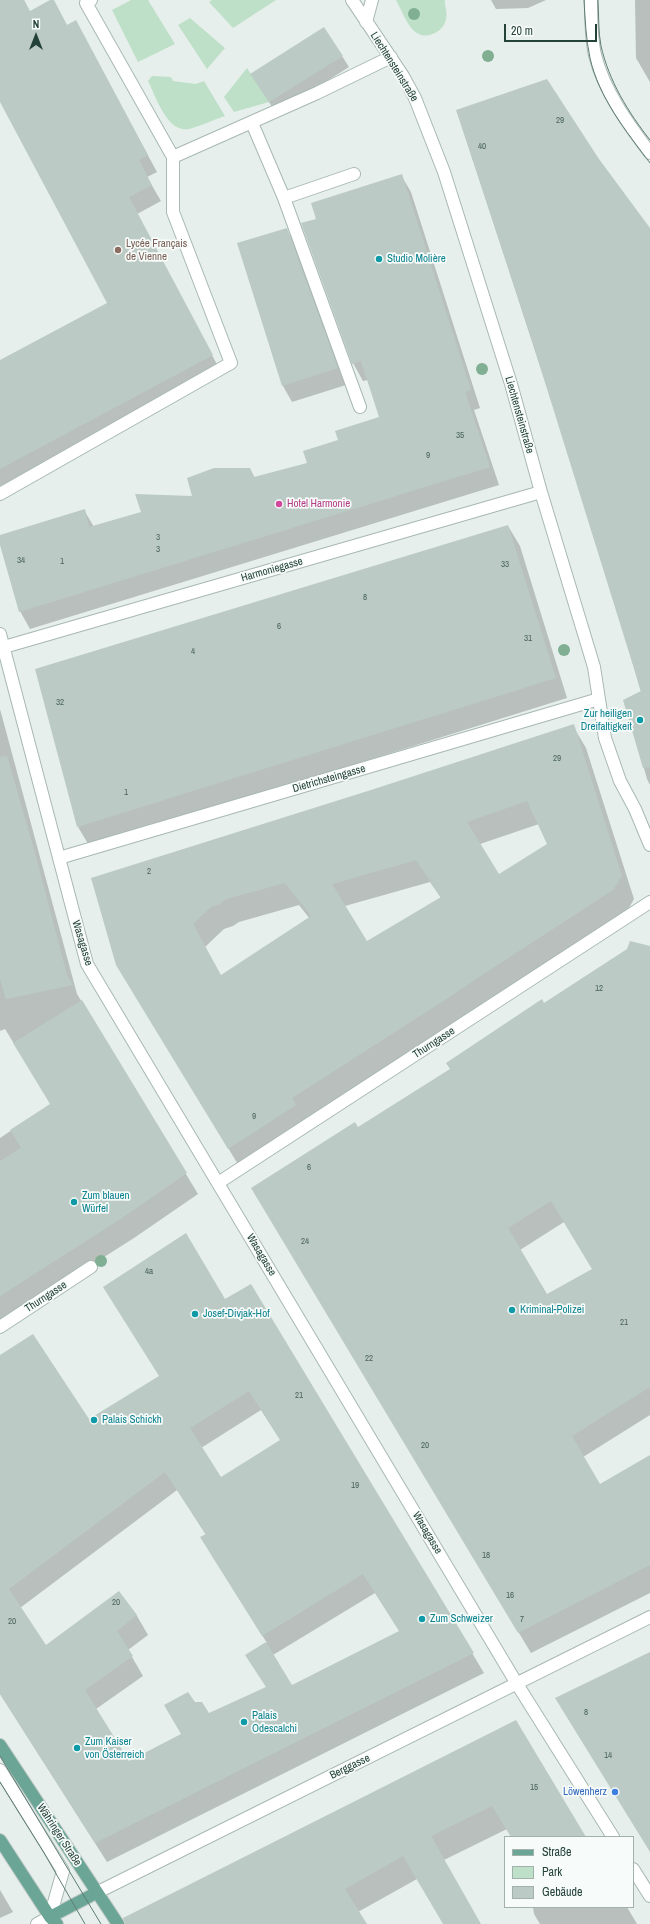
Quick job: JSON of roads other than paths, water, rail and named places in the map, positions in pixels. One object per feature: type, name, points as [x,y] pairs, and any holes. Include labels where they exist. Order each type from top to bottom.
[{"type":"main road","name":"Währinger Straße","points":[[0,1745],[96,1893],[118,1924]]},
{"type":"main road","points":[[0,1840],[53,1921]]},
{"type":"main road","name":"Berggasse","points":[[53,1921],[96,1893]]},
{"type":"street","points":[[0,494],[231,363],[173,212],[173,157],[86,3],[91,0]]},
{"type":"street","name":"Liechtensteinstraße","points":[[352,0],[415,98],[444,172],[511,384],[541,492],[594,667],[605,738],[620,781],[643,826],[650,845]]},
{"type":"street","points":[[366,22],[372,0]]},
{"type":"street","points":[[591,0],[591,22],[595,55],[610,92],[620,110],[650,153]]},
{"type":"street","points":[[173,157],[252,123],[390,57]]},
{"type":"street","points":[[252,123],[284,198],[360,407]]},
{"type":"street","points":[[284,198],[354,174]]},
{"type":"street","name":"Harmoniegasse","points":[[4,648],[541,492]]},
{"type":"street","name":"Wasagasse","points":[[0,634],[87,964],[517,1684],[612,1836]]},
{"type":"street","name":"Dietrichsteingasse","points":[[59,858],[599,699]]},
{"type":"street","name":"Thurngasse","points":[[218,1183],[650,902]]},
{"type":"street","name":"Thurngasse","points":[[0,1327],[91,1267]]},
{"type":"street","name":"Berggasse","points":[[96,1893],[650,1617]]},
{"type":"street","name":"Währinger Straße","points":[[0,1770],[63,1871],[53,1921]]},
{"type":"street","points":[[634,1871],[650,1896]]},
{"type":"street","points":[[37,1924],[53,1921]]},
{"type":"tram line","points":[[584,0],[589,51],[594,73],[614,114],[650,163]]},
{"type":"tram line","points":[[598,0],[600,40],[604,59],[620,96],[650,140]]},
{"type":"tram line","points":[[0,1756],[101,1924]]},
{"type":"tram line","points":[[0,1782],[43,1851],[85,1924]]},
{"type":"place","name":"Lycée Français de Vienne","points":[[118,250]]},
{"type":"place","name":"Studio Molière","points":[[379,259]]},
{"type":"place","name":"Hotel Harmonie","points":[[279,504]]},
{"type":"place","name":"Zur heiligen Dreifaltigkeit","points":[[640,720]]},
{"type":"place","name":"Zum blauen Würfel","points":[[74,1202]]},
{"type":"place","name":"Kriminal-Polizei","points":[[512,1310]]},
{"type":"place","name":"Josef-Divjak-Hof","points":[[195,1314]]},
{"type":"place","name":"Palais Schickh","points":[[94,1420]]},
{"type":"place","name":"Zum Schweizer","points":[[422,1619]]},
{"type":"place","name":"Palais Odescalchi","points":[[244,1722]]},
{"type":"place","name":"Zum Kaiser von Österreich","points":[[77,1748]]},
{"type":"place","name":"Löwenherz","points":[[615,1792]]}]
